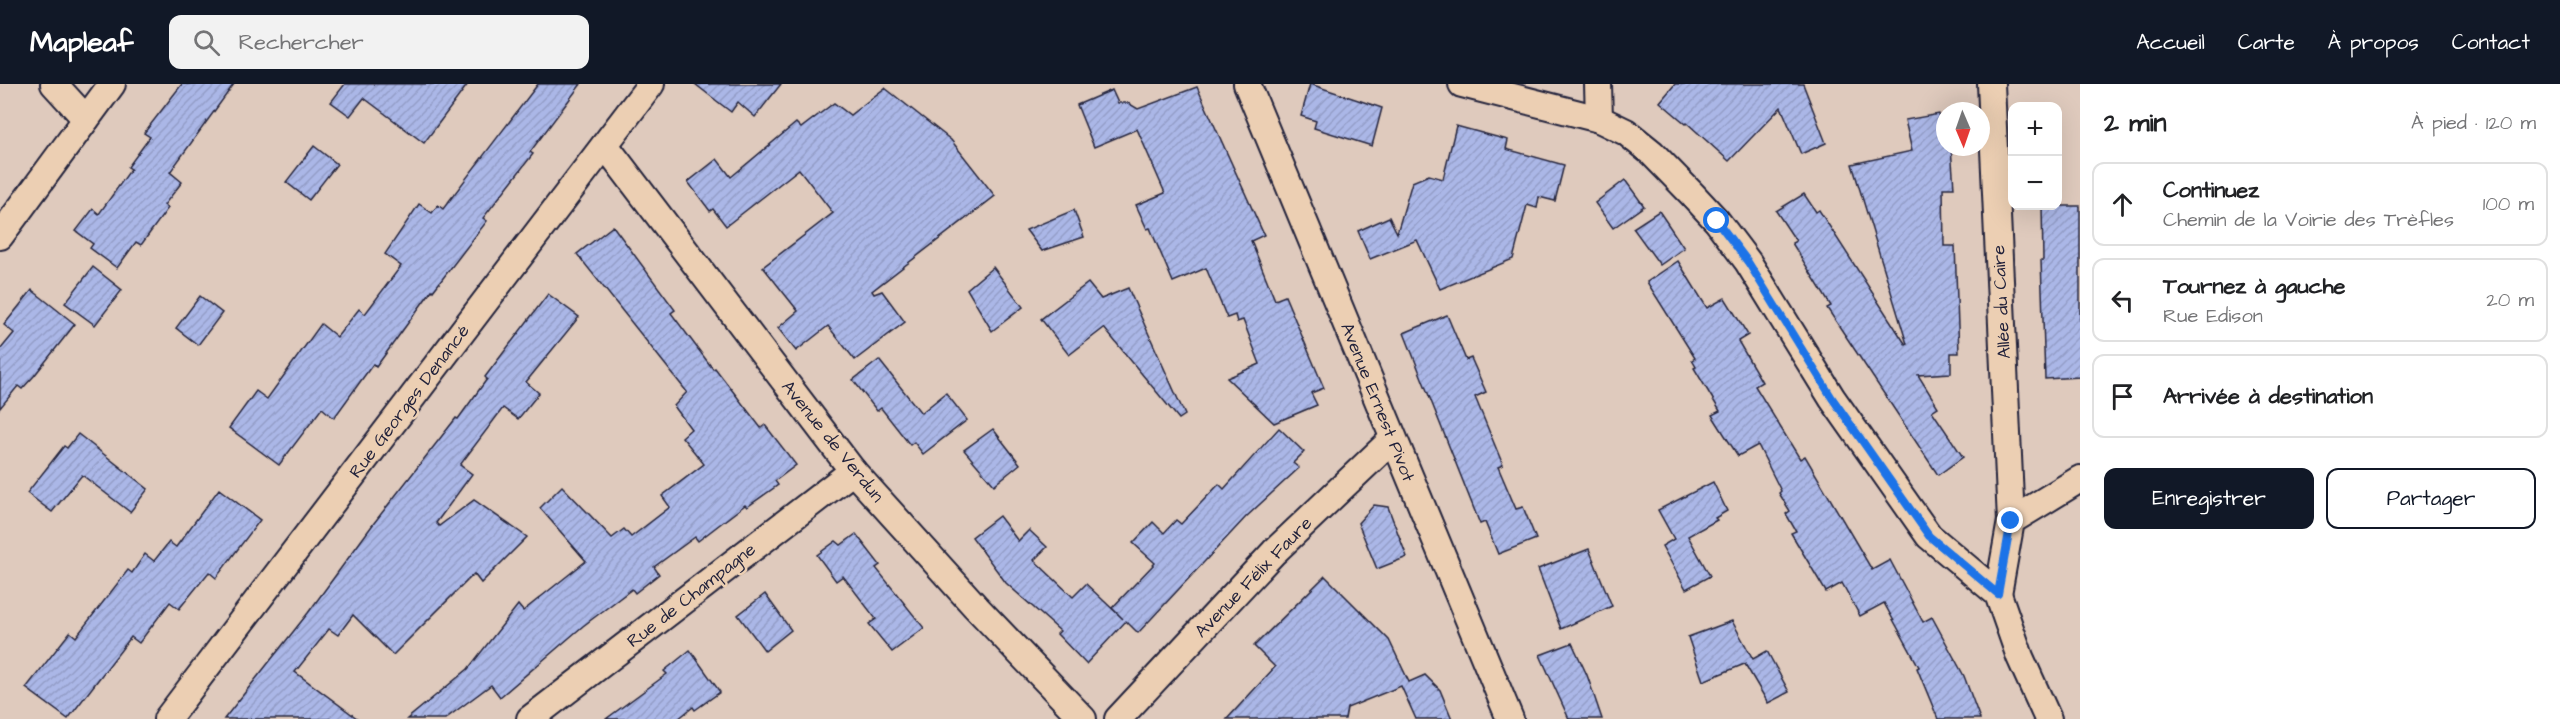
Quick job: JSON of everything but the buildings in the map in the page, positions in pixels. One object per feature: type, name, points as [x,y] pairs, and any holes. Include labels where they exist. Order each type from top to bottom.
[{"type":"street","points":[[54,84],[86,119]]},
{"type":"street","points":[[0,236],[112,84]]},
{"type":"street","name":"Rue Georges Denancé","points":[[167,719],[651,84]]},
{"type":"street","name":"Avenue Ernest Pivot","points":[[1247,84],[1510,719]]},
{"type":"street","points":[[1462,84],[1599,119],[1626,132],[1652,153],[1717,221],[1748,262],[1832,398],[1929,536],[1998,594],[2020,657],[2048,719]]},
{"type":"street","points":[[1598,84],[1599,119]]},
{"type":"street","name":"Allée du Caire","points":[[1991,84],[2011,521],[1998,594]]},
{"type":"street","name":"Avenue de Verdun","points":[[605,145],[852,471],[975,606],[1083,719]]},
{"type":"street","name":"Avenue Félix Faure","points":[[1118,719],[1274,552],[1393,439]]},
{"type":"street","name":"Rue de Champagne","points":[[530,719],[852,471]]},
{"type":"street","points":[[2011,521],[2080,479]]},
{"type":"route","points":[[1717,221],[1748,262],[1832,398],[1929,536],[1998,594],[2011,521]]}]
